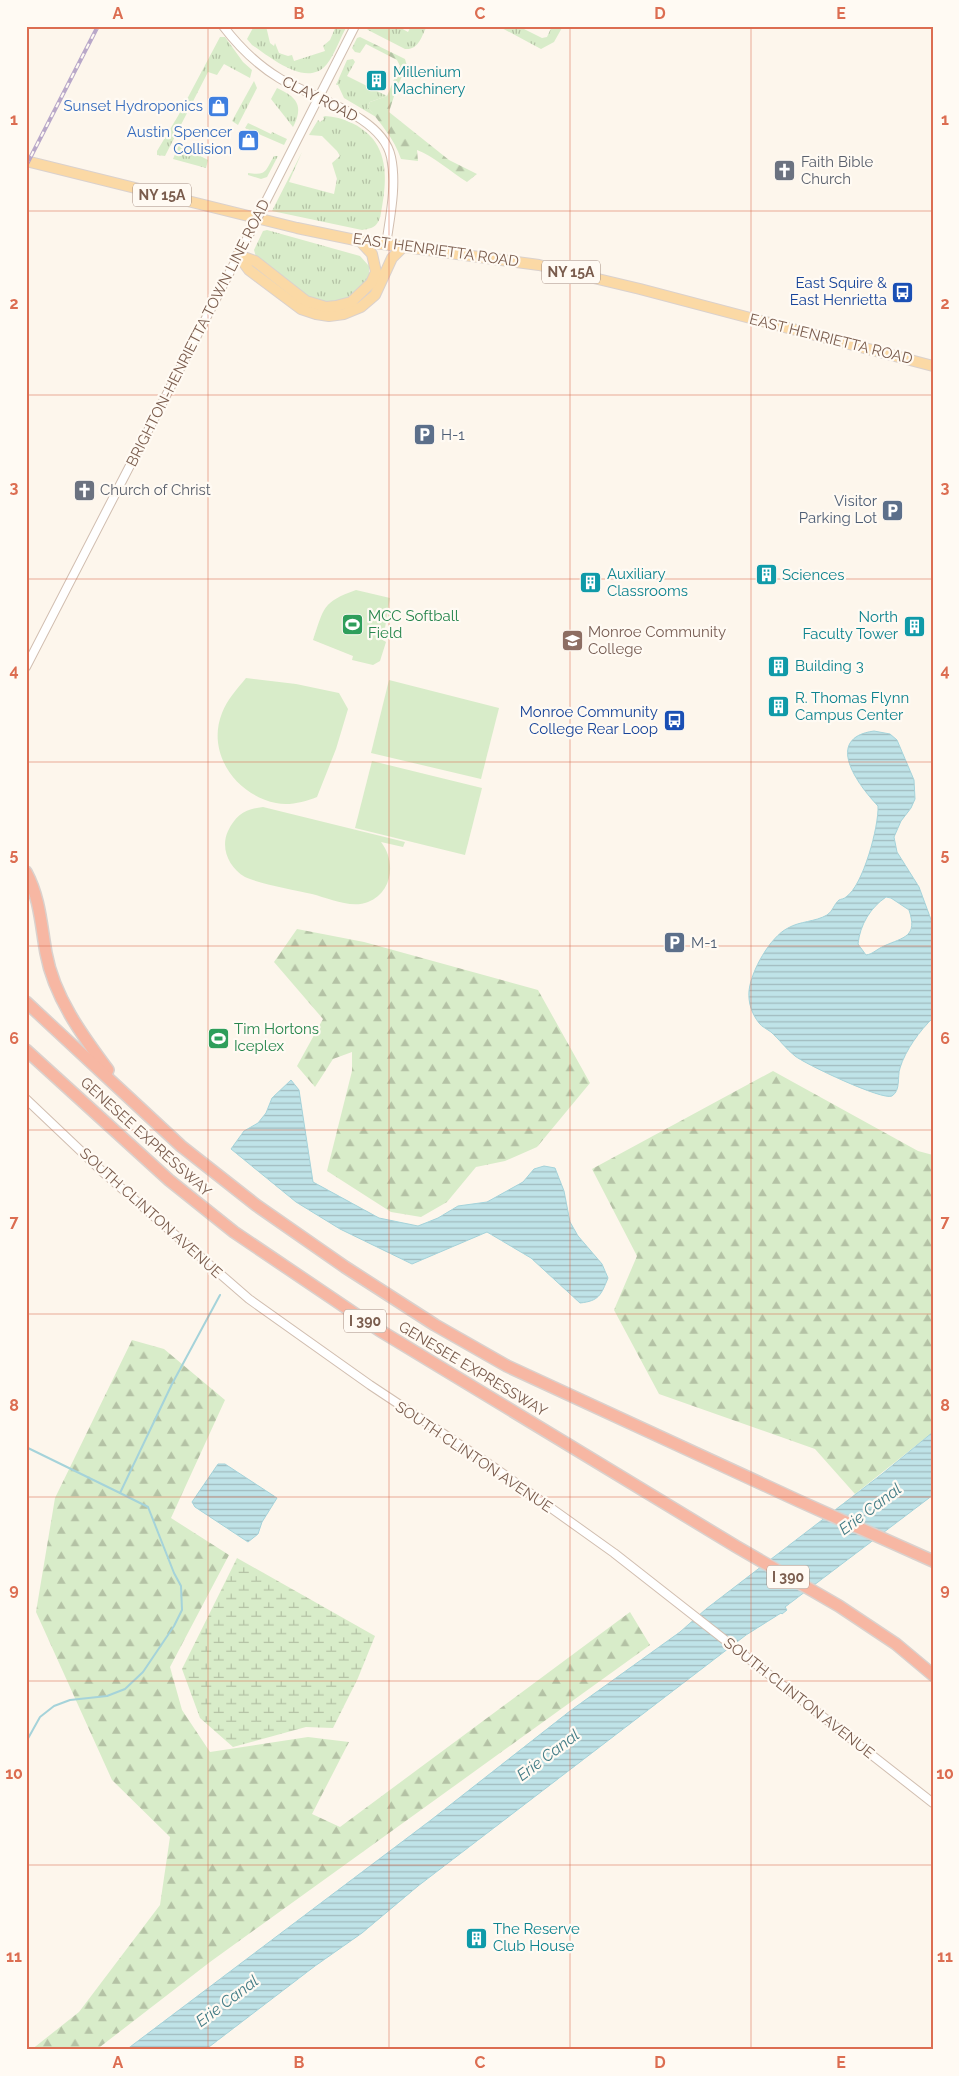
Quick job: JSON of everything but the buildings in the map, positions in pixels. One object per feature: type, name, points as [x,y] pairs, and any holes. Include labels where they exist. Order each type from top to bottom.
[{"type":"highway","points":[[26,872],[36,892],[46,953],[66,1007],[91,1048],[131,1099]]},
{"type":"highway","name":"GENESEE EXPRESSWAY","points":[[26,1002],[181,1146],[256,1205],[345,1267],[436,1325],[507,1366],[933,1561]]},
{"type":"highway","name":"GENESEE EXPRESSWAY","points":[[26,1050],[169,1180],[234,1232],[379,1330],[737,1547],[839,1606],[896,1644],[933,1675]]},
{"type":"main road","name":"EAST HENRIETTA ROAD","points":[[26,161],[297,228],[360,241],[540,265],[933,366]]},
{"type":"main road","points":[[238,255],[255,261],[306,300],[326,306],[336,306],[351,302],[370,283],[376,272],[372,254],[360,241]]},
{"type":"main road","points":[[238,255],[249,270],[301,309],[329,316],[344,314],[361,307],[376,295],[392,258],[402,248]]},
{"type":"street","name":"CLAY ROAD","points":[[223,26],[239,46],[258,64],[280,79],[363,120],[373,128],[387,147],[391,157],[393,181],[386,245]]},
{"type":"street","name":"BRIGHTON-HENRIETTA TOWN LINE ROAD","points":[[26,667],[356,26]]},
{"type":"street","name":"SOUTH CLINTON AVENUE","points":[[26,1099],[112,1180],[249,1299],[370,1385],[495,1468],[614,1554],[933,1803]]},
{"type":"green space","points":[[254,26],[266,26],[270,43],[274,46],[275,43],[279,53],[288,56],[292,55],[294,61],[325,51],[323,46],[330,40],[336,26],[347,26],[333,56],[327,64],[319,71],[309,73],[299,72],[278,63],[252,45],[247,39]]},
{"type":"green space","points":[[365,26],[397,26],[408,32],[411,26],[427,26],[417,45],[410,49],[405,49],[368,30]]},
{"type":"green space","points":[[498,26],[518,26],[542,38],[547,37],[552,26],[563,26],[554,42],[541,49]]},
{"type":"green space","points":[[220,37],[225,37],[243,62],[252,70],[250,78],[224,64],[217,75],[208,72],[165,156],[157,155],[157,151]]},
{"type":"green space","points":[[360,37],[405,59],[407,66],[397,87],[389,112],[449,160],[477,174],[467,182],[423,152],[417,150],[418,161],[401,159],[391,138],[368,107],[370,102],[387,96],[400,66],[397,60],[366,44],[360,53],[355,52],[352,48],[357,38]]},
{"type":"green space","points":[[353,59],[355,62],[347,76],[387,96],[370,102],[368,107],[376,117],[344,98],[338,85],[336,85],[347,60]]},
{"type":"green space","points":[[254,81],[257,88],[238,125],[232,121]]},
{"type":"green space","points":[[277,88],[289,95],[297,103],[298,113],[293,127],[271,99]]},
{"type":"green space","points":[[325,116],[345,120],[357,126],[368,134],[378,146],[385,172],[385,181],[381,214],[375,226],[371,228],[362,230],[272,211],[302,152],[289,182],[334,194],[337,179],[332,163],[340,156],[322,136],[309,135],[318,120],[320,122]]},
{"type":"green space","points":[[248,123],[287,139],[284,145],[245,128]]},
{"type":"green space","points":[[179,145],[208,160],[206,168],[173,159]]},
{"type":"green space","points":[[274,156],[278,156],[267,177],[261,179],[248,175],[248,173],[259,174],[265,171]]},
{"type":"green space","points":[[267,230],[360,256],[369,266],[369,277],[353,296],[334,303],[312,301],[256,257],[254,250],[263,231]]},
{"type":"green space","name":"MCC Softball Field","points":[[356,590],[390,598],[383,640],[386,642],[380,661],[373,665],[352,660],[353,656],[313,640],[322,613],[330,603],[336,598]]},
{"type":"green space","points":[[246,678],[296,684],[339,693],[348,709],[336,749],[317,797],[296,803],[276,803],[248,791],[237,782],[228,770],[218,743],[218,728],[222,713],[232,695]]},
{"type":"green space","points":[[389,680],[499,708],[481,779],[371,753]]},
{"type":"green space","points":[[372,761],[482,788],[465,855],[355,828]]},
{"type":"green space","points":[[263,807],[405,842],[403,847],[381,842],[389,858],[390,867],[390,875],[383,891],[368,902],[347,904],[259,882],[239,873],[230,863],[226,851],[225,844],[228,831],[234,821],[246,811]]},
{"type":"green space","points":[[297,929],[364,942],[538,990],[590,1083],[537,1147],[505,1161],[476,1167],[447,1202],[421,1217],[391,1212],[327,1171],[352,1071],[352,1052],[333,1059],[315,1087],[297,1066],[323,1019],[274,962]]},
{"type":"green space","points":[[773,1071],[918,1151],[933,1155],[933,1432],[855,1494],[815,1449],[659,1394],[614,1310],[637,1256],[592,1169]]},
{"type":"green space","points":[[132,1340],[164,1349],[225,1400],[171,1518],[229,1555],[170,1667],[182,1710],[210,1752],[308,1737],[349,1742],[312,1814],[340,1827],[630,1612],[650,1645],[210,1962],[96,2050],[31,2050],[79,2012],[160,1905],[170,1837],[112,1780],[36,1612],[55,1498]]},
{"type":"green space","points":[[237,1558],[375,1636],[358,1678],[333,1728],[306,1727],[233,1747],[200,1718],[182,1669]]},
{"type":"water","points":[[874,731],[890,734],[897,740],[914,780],[915,799],[901,821],[894,837],[897,852],[919,887],[933,925],[933,1018],[923,1028],[905,1055],[899,1072],[898,1087],[892,1096],[860,1088],[795,1056],[759,1023],[752,1012],[749,1000],[749,991],[757,965],[762,955],[781,932],[797,924],[818,919],[831,912],[839,900],[845,898],[852,891],[864,869],[873,841],[878,806],[854,775],[849,763],[848,752],[850,743],[859,735]],"holes":[[[886,897],[891,898],[909,910],[912,926],[910,931],[903,938],[866,955],[858,944],[861,930],[875,906]]]},
{"type":"water","points":[[291,1080],[299,1090],[313,1182],[379,1218],[418,1226],[438,1218],[458,1206],[487,1202],[523,1182],[534,1169],[544,1166],[555,1168],[564,1191],[570,1222],[578,1236],[602,1264],[608,1278],[601,1293],[591,1301],[580,1303],[531,1258],[487,1232],[412,1264],[340,1229],[296,1202],[231,1149],[244,1131],[258,1123],[266,1113],[272,1098]]},
{"type":"water","name":"Erie Canal","points":[[933,1432],[933,1495],[785,1607],[787,1610],[782,1614],[746,1635],[418,1886],[362,1933],[315,1966],[205,2050],[126,2050],[431,1820],[570,1711],[680,1632],[706,1609],[882,1474]]},
{"type":"water","points":[[218,1464],[225,1464],[277,1498],[262,1522],[258,1534],[248,1542],[195,1507],[192,1502]]},
{"type":"waterway","points":[[26,1742],[40,1717],[54,1706],[70,1700],[107,1696],[125,1689],[143,1672],[174,1626],[182,1610],[181,1586],[148,1507],[120,1493],[172,1384],[220,1295]]},
{"type":"waterway","points":[[26,1447],[120,1493]]},
{"type":"railway","points":[[26,166],[98,26]]},
{"type":"place","name":"Millenium Machinery","points":[[377,81]]},
{"type":"place","name":"Sunset Hydroponics","points":[[219,106]]},
{"type":"place","name":"Austin Spencer Collision","points":[[248,141]]},
{"type":"place","name":"Faith Bible Church","points":[[785,171]]},
{"type":"place","name":"East Squire & East Henrietta","points":[[903,292]]},
{"type":"place","name":"H-1","points":[[425,435]]},
{"type":"place","name":"Church of Christ","points":[[84,490]]},
{"type":"place","name":"Visitor Parking Lot","points":[[893,510]]},
{"type":"place","name":"Sciences","points":[[766,575]]},
{"type":"place","name":"Auxiliary Classrooms","points":[[591,583]]},
{"type":"place","name":"MCC Softball Field","points":[[352,625]]},
{"type":"place","name":"North Faculty Tower","points":[[914,626]]},
{"type":"place","name":"Monroe Community College","points":[[572,641]]},
{"type":"place","name":"Building 3","points":[[779,666]]},
{"type":"place","name":"R. Thomas Flynn Campus Center","points":[[779,707]]},
{"type":"place","name":"Monroe Community College Rear Loop","points":[[674,721]]},
{"type":"place","name":"M-1","points":[[675,943]]},
{"type":"place","name":"Tim Hortons Iceplex","points":[[218,1038]]},
{"type":"place","name":"The Reserve Club House","points":[[477,1938]]}]
